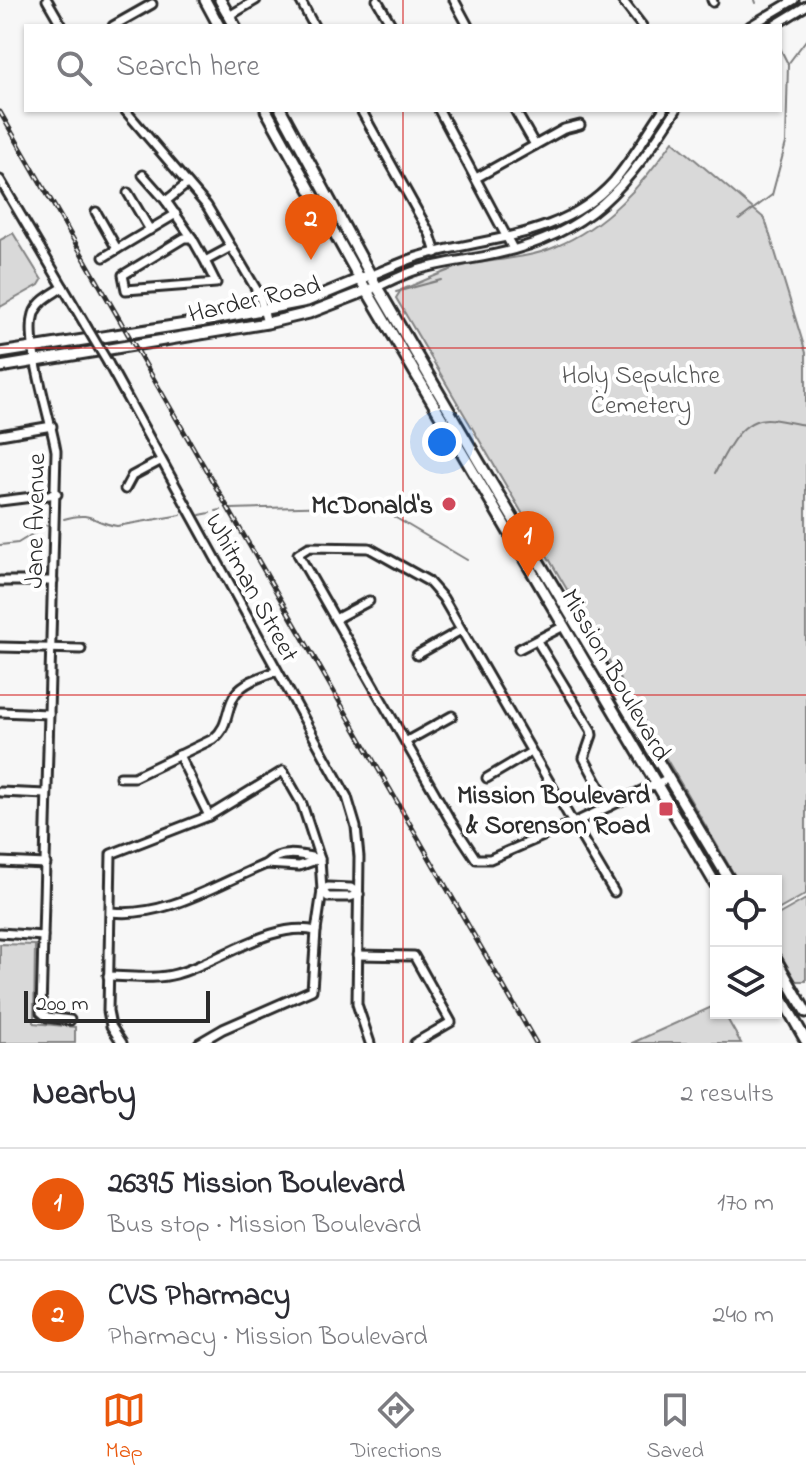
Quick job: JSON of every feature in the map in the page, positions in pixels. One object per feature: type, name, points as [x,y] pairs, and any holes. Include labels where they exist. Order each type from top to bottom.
[{"type":"main road","points":[[205,0],[218,24]]},
{"type":"main road","points":[[220,0],[234,24]]},
{"type":"main road","name":"Mission Boulevard","points":[[267,112],[360,279],[373,289],[499,493],[726,875]]},
{"type":"main road","name":"Mission Boulevard","points":[[282,112],[372,275],[373,289],[468,462],[710,875]]},
{"type":"main road","name":"Harder Road","points":[[0,353],[307,301],[372,275]]},
{"type":"main road","name":"Harder Road","points":[[0,367],[267,323],[309,313],[373,289]]},
{"type":"main road","points":[[468,462],[475,464],[487,484],[499,493]]},
{"type":"main road","points":[[782,972],[806,1012]]},
{"type":"main road","points":[[782,999],[806,1041]]},
{"type":"street","points":[[47,0],[61,24]]},
{"type":"street","points":[[229,16],[256,0]]},
{"type":"street","points":[[300,0],[313,24]]},
{"type":"street","points":[[377,0],[391,24]]},
{"type":"street","points":[[454,0],[467,24]]},
{"type":"street","points":[[622,0],[640,24]]},
{"type":"street","points":[[753,24],[794,0]]},
{"type":"street","points":[[117,24],[152,4]]},
{"type":"street","points":[[776,24],[806,6]]},
{"type":"street","points":[[127,112],[207,206],[259,294],[267,323]]},
{"type":"street","points":[[362,112],[430,234],[436,253]]},
{"type":"street","points":[[440,112],[513,249]]},
{"type":"street","points":[[516,112],[535,145]]},
{"type":"street","name":"Harder Road","points":[[372,275],[415,258],[546,226],[594,199],[614,180],[662,112]]},
{"type":"street","name":"Harder Road","points":[[373,289],[416,270],[513,249],[562,232],[605,203],[634,173],[675,112]]},
{"type":"street","points":[[476,178],[564,129],[580,125]]},
{"type":"street","points":[[143,175],[176,214],[192,238],[216,283],[126,290],[123,275],[184,238],[192,238]]},
{"type":"street","name":"Whitman Street","points":[[0,180],[108,363],[347,797],[358,842],[357,1004],[370,1043]]},
{"type":"street","points":[[166,201],[187,184]]},
{"type":"street","points":[[128,193],[150,230]]},
{"type":"street","points":[[96,212],[117,249]]},
{"type":"street","points":[[104,257],[176,214]]},
{"type":"street","points":[[205,261],[231,247]]},
{"type":"street","name":"Jane Avenue","points":[[63,287],[45,299],[35,312],[32,325],[56,451],[57,494],[41,1012],[47,1017],[70,1020]]},
{"type":"street","points":[[0,435],[52,426]]},
{"type":"street","points":[[125,489],[132,476],[160,461]]},
{"type":"street","points":[[0,501],[57,494]]},
{"type":"street","points":[[614,892],[573,823],[531,752],[443,598],[428,581],[375,550],[363,547],[309,547],[298,554],[471,855],[479,861],[573,823],[669,778]]},
{"type":"street","points":[[0,581],[53,581]]},
{"type":"street","points":[[335,619],[369,601]]},
{"type":"street","points":[[519,649],[564,626]]},
{"type":"street","points":[[417,655],[461,630]]},
{"type":"street","points":[[537,641],[591,730],[584,758],[610,806]]},
{"type":"street","points":[[0,647],[81,649]]},
{"type":"street","points":[[120,777],[134,777],[222,732],[234,695],[248,684],[277,671]]},
{"type":"street","points":[[0,712],[49,714]]},
{"type":"street","points":[[407,741],[452,716]]},
{"type":"street","points":[[487,778],[531,752]]},
{"type":"street","points":[[179,755],[209,816]]},
{"type":"street","points":[[122,1043],[109,1019],[111,854],[209,816],[283,771],[302,804],[320,859],[322,891],[312,990],[223,1029],[199,1043]]},
{"type":"street","points":[[0,792],[46,794]]},
{"type":"street","points":[[111,912],[159,909],[266,864],[280,855],[320,859]]},
{"type":"street","points":[[0,862],[46,864]]},
{"type":"street","points":[[322,891],[328,887],[351,888],[359,894]]},
{"type":"street","points":[[108,976],[146,978],[178,973],[282,930],[304,928],[316,931]]},
{"type":"street","points":[[0,933],[43,936]]},
{"type":"street","points":[[357,955],[414,956],[451,1022],[415,1043]]},
{"type":"green space","name":"Holy Sepulchre Cemetery","points":[[673,141],[765,219],[806,353],[806,894],[782,908],[782,875],[734,875],[396,298],[401,290],[452,269],[555,247],[607,216],[649,173]]},
{"type":"green space","points":[[13,233],[42,280],[39,285],[0,307],[0,240]]},
{"type":"green space","points":[[806,899],[806,981],[796,981],[782,957],[782,913]]},
{"type":"green space","points":[[0,944],[35,945],[34,1023],[75,1027],[75,1043],[0,1043]]},
{"type":"green space","points":[[710,1008],[710,1019],[727,1019],[741,1043],[632,1043]]},
{"type":"waterway","points":[[788,64],[806,40]]},
{"type":"waterway","points":[[739,220],[772,195],[786,143],[788,64],[782,52]]},
{"type":"waterway","points":[[396,292],[441,280]]},
{"type":"waterway","points":[[715,473],[735,438],[749,424],[767,419],[806,425]]},
{"type":"waterway","points":[[231,509],[374,505],[467,560]]},
{"type":"waterway","points":[[216,511],[221,510]]},
{"type":"waterway","points":[[200,515],[210,513]]},
{"type":"waterway","points":[[64,519],[87,516],[117,526],[181,515]]},
{"type":"waterway","points":[[0,545],[18,543],[47,525]]},
{"type":"railway","points":[[0,112],[536,1043]]},
{"type":"place","name":"CVS Pharmacy","points":[[311,260]]},
{"type":"place","name":"McDonald's","points":[[449,504]]},
{"type":"place","name":"26395 Mission Boulevard","points":[[528,577]]},
{"type":"place","name":"Mission Boulevard & Sorenson Road","points":[[666,809]]}]
